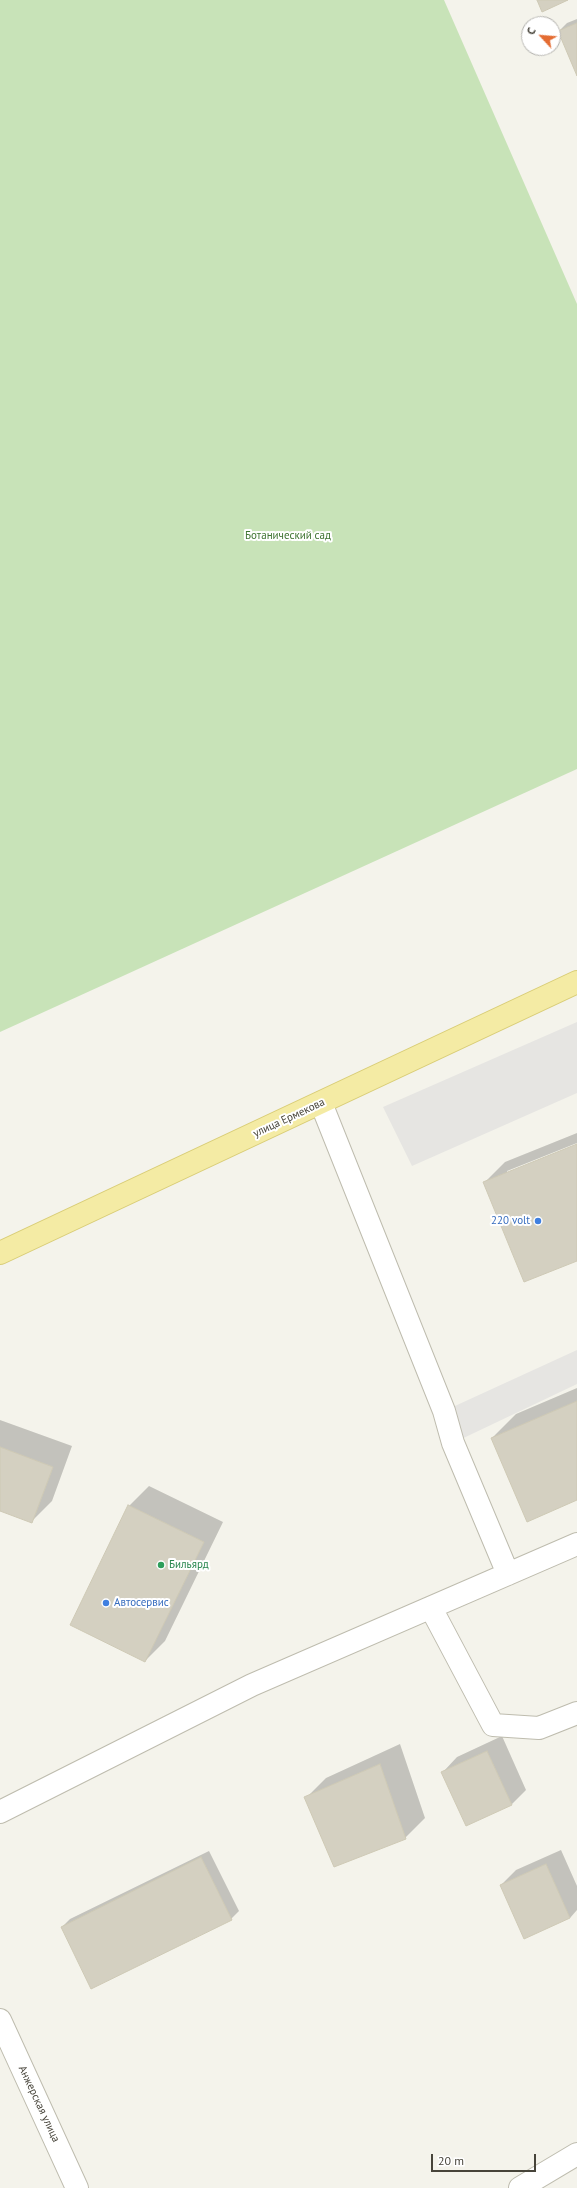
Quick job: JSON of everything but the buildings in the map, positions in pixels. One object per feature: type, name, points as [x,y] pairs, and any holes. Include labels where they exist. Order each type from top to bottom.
[{"type":"main road","name":"улица Ермекова","points":[[0,1253],[577,982]]},
{"type":"street","points":[[321,1103],[444,1411],[453,1443],[508,1574]]},
{"type":"street","points":[[0,1812],[252,1685],[577,1544]]},
{"type":"street","points":[[431,1608],[493,1725],[539,1728],[577,1713]]},
{"type":"street","name":"Анжерская улица","points":[[0,2020],[71,2186]]},
{"type":"street","points":[[520,2188],[577,2154]]},
{"type":"green space","name":"Ботанический сад","points":[[0,0],[444,0],[577,304],[577,769],[0,1032]]},
{"type":"shaded area","points":[[577,1022],[577,1093],[412,1166],[383,1107]]},
{"type":"shaded area","points":[[577,1350],[577,1384],[453,1443],[444,1411]]},
{"type":"place","name":"220 volt","points":[[538,1221]]},
{"type":"place","name":"Бильярд","points":[[161,1565]]},
{"type":"place","name":"Автосервис","points":[[106,1603]]}]
